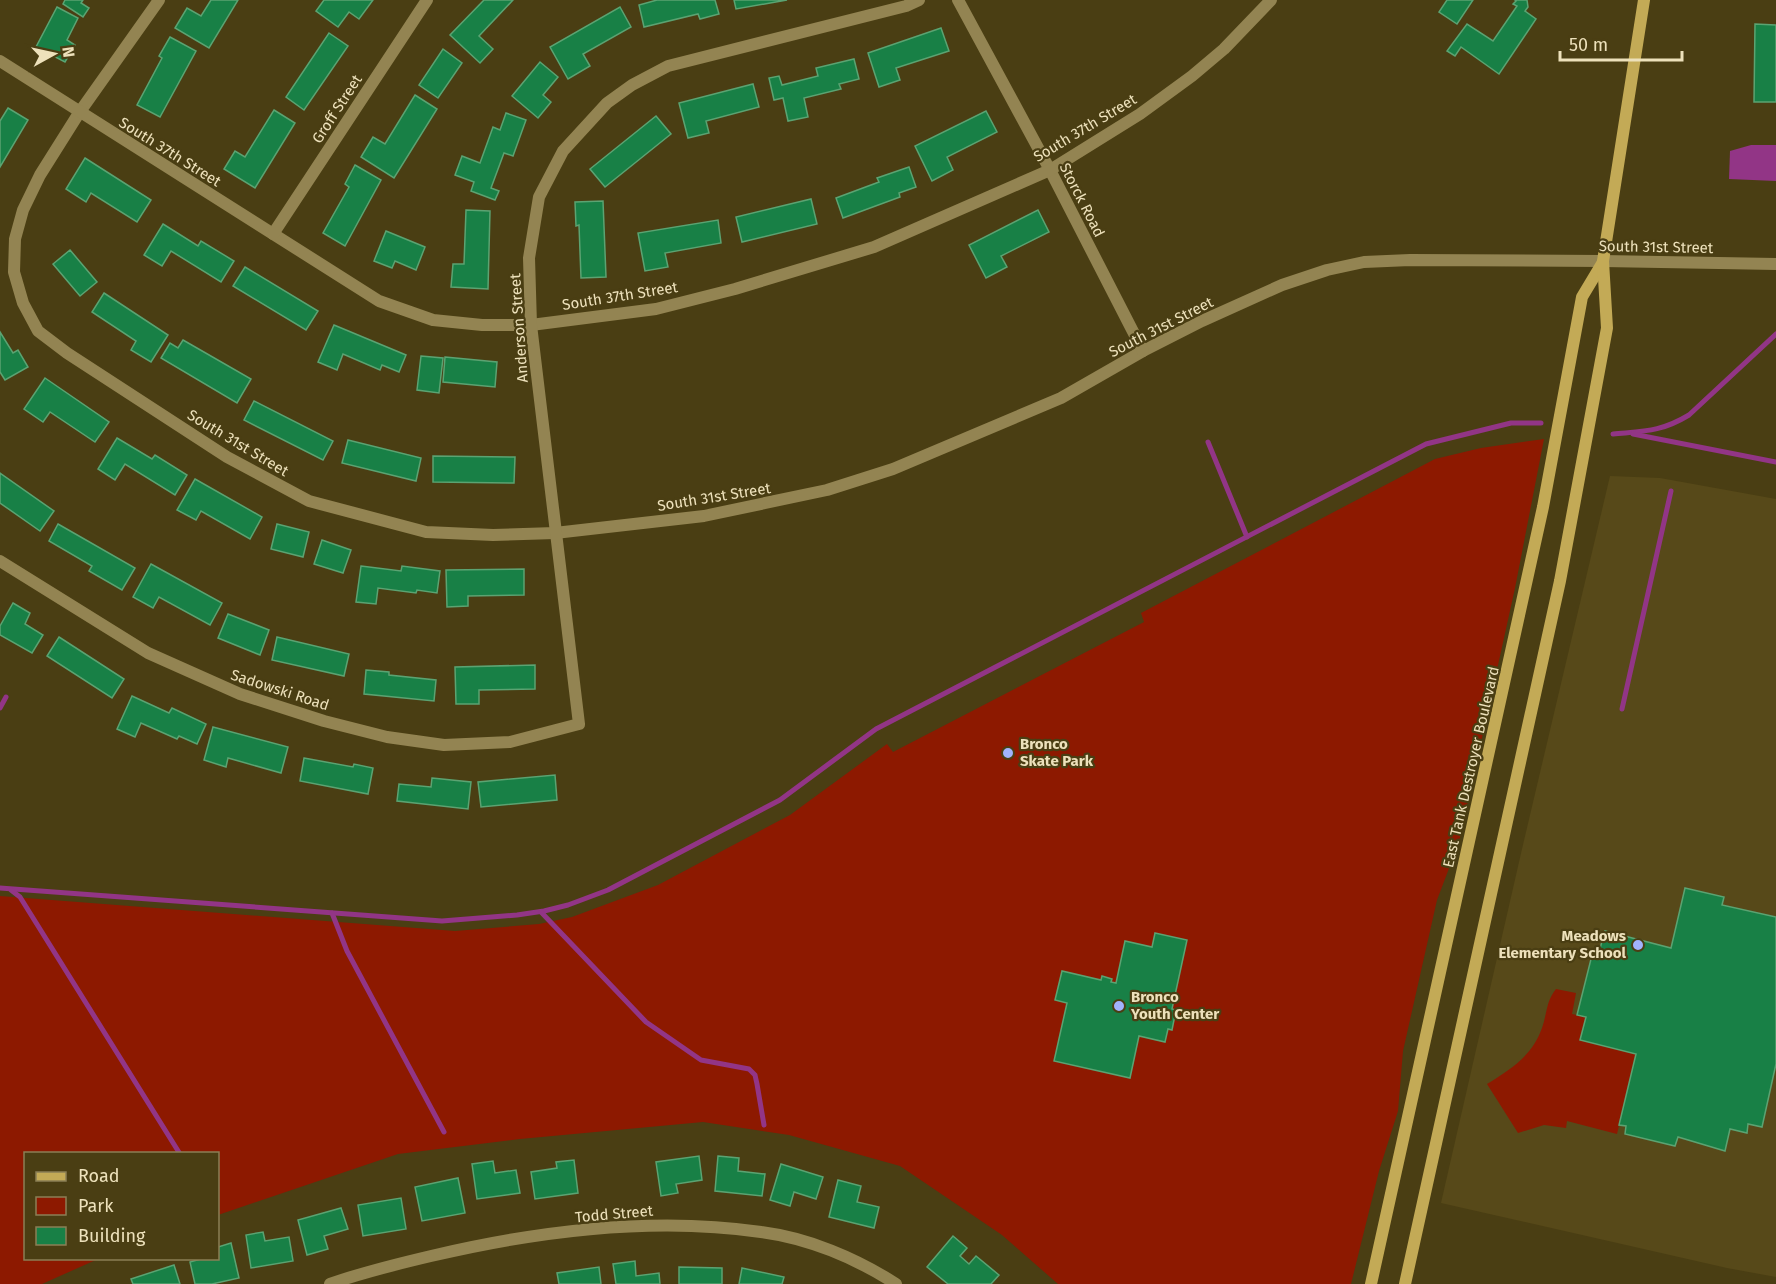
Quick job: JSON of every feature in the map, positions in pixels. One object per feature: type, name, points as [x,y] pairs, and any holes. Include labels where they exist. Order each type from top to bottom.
[{"type":"street","name":"South 31st Street","points":[[159,0],[79,113],[40,176],[23,210],[15,239],[14,272],[23,303],[38,331],[67,353],[227,457],[309,501],[426,532],[493,535],[555,533],[704,516],[827,490],[893,469],[1061,398],[1143,351],[1282,285],[1327,270],[1364,262],[1410,260],[1776,264]]},
{"type":"street","name":"Groff Street","points":[[273,234],[427,0]]},
{"type":"street","name":"Anderson Street","points":[[579,724],[531,325],[529,258],[539,197],[563,150],[607,103],[668,66],[906,6],[919,0]]},
{"type":"street","name":"Storck Road","points":[[958,0],[1050,170],[1143,351]]},
{"type":"street","name":"South 37th Street","points":[[0,62],[379,301],[433,320],[482,325],[531,325],[656,309],[746,286],[874,247],[1050,170],[1140,114],[1192,76],[1224,49],[1270,0]]},
{"type":"street","name":"East Tank Destroyer Boulevard","points":[[1405,1284],[1560,581],[1607,328],[1603,261],[1644,0]]},
{"type":"street","name":"East Tank Destroyer Boulevard","points":[[1371,1284],[1541,519],[1582,297],[1603,261]]},
{"type":"street","name":"Sadowski Road","points":[[0,561],[148,653],[240,694],[324,721],[387,737],[444,745],[510,742],[579,724]]},
{"type":"street","name":"Todd Street","points":[[330,1284],[362,1272],[494,1241],[678,1224],[763,1232],[828,1248],[896,1284]]},
{"type":"shaded area","points":[[1751,145],[1776,145],[1776,181],[1729,179],[1730,151]]},
{"type":"shaded area","name":"Meadows Elementary School","points":[[1610,476],[1660,478],[1776,499],[1776,1277],[1441,1203]]},
{"type":"green space","points":[[1544,439],[1515,588],[1459,842],[1437,900],[1403,1051],[1398,1111],[1379,1171],[1351,1284],[1058,1284],[1002,1235],[900,1166],[789,1135],[703,1122],[520,1139],[398,1154],[219,1215],[219,1152],[24,1152],[24,1260],[96,1260],[42,1284],[0,1284],[0,896],[455,931],[539,924],[572,917],[658,885],[790,815],[887,744],[893,752],[1144,622],[1141,613],[1435,459],[1481,448]]},
{"type":"green space","points":[[1556,989],[1576,993],[1572,1014],[1586,1017],[1581,1040],[1636,1054],[1617,1134],[1567,1121],[1566,1128],[1544,1125],[1518,1133],[1487,1084],[1512,1067],[1533,1046],[1542,1028],[1550,998]]},
{"type":"building","points":[[65,0],[83,0],[81,3],[89,8],[83,17],[63,4]]},
{"type":"building","points":[[211,0],[238,0],[209,48],[175,28],[187,8],[201,16]]},
{"type":"building","points":[[324,0],[373,0],[359,19],[349,12],[338,27],[316,11]]},
{"type":"building","points":[[484,0],[513,0],[479,36],[493,49],[480,63],[450,35]]},
{"type":"building","points":[[657,0],[715,0],[719,14],[700,19],[698,14],[644,27],[639,5]]},
{"type":"building","points":[[734,0],[787,0],[736,9]]},
{"type":"building","points":[[1447,0],[1473,0],[1457,24],[1439,12]]},
{"type":"building","points":[[1515,0],[1527,0],[1528,7],[1525,11],[1536,19],[1499,74],[1461,47],[1455,56],[1447,51],[1467,24],[1493,41],[1517,6],[1513,4]]},
{"type":"building","points":[[57,7],[78,18],[67,40],[75,45],[65,62],[36,47]]},
{"type":"building","points":[[620,7],[631,27],[583,54],[590,66],[568,79],[550,47]]},
{"type":"building","points":[[1755,24],[1776,25],[1776,102],[1754,102]]},
{"type":"building","points":[[941,28],[949,51],[896,68],[900,80],[879,87],[868,53]]},
{"type":"building","points":[[329,33],[348,46],[304,110],[286,97]]},
{"type":"building","points":[[170,37],[196,51],[160,117],[137,105],[162,58],[159,56]]},
{"type":"building","points":[[443,49],[462,63],[438,98],[419,85]]},
{"type":"building","points":[[854,59],[859,79],[839,84],[841,89],[804,98],[808,117],[788,121],[783,98],[774,100],[769,78],[779,76],[782,85],[818,76],[816,68]]},
{"type":"building","points":[[540,62],[558,77],[543,95],[551,102],[538,118],[512,96]]},
{"type":"building","points":[[753,84],[759,107],[706,121],[709,133],[688,138],[679,103]]},
{"type":"building","points":[[415,95],[437,109],[394,178],[361,157],[373,137],[385,144]]},
{"type":"building","points":[[8,108],[28,120],[0,167],[0,121]]},
{"type":"building","points":[[274,110],[295,123],[255,188],[224,169],[235,151],[245,157]]},
{"type":"building","points":[[986,111],[997,132],[947,157],[953,170],[932,181],[915,146]]},
{"type":"building","points":[[506,113],[526,120],[513,156],[504,153],[491,188],[499,191],[495,200],[471,191],[474,182],[455,175],[462,156],[480,163],[493,127],[500,130]]},
{"type":"building","points":[[656,116],[671,134],[605,187],[590,169]]},
{"type":"building","points":[[85,158],[151,200],[137,222],[91,193],[86,202],[66,189]]},
{"type":"building","points":[[355,165],[381,180],[345,246],[323,233],[349,187],[345,184]]},
{"type":"building","points":[[909,167],[916,187],[899,193],[900,197],[843,218],[836,198],[879,182],[877,178]]},
{"type":"building","points":[[811,199],[817,224],[742,242],[736,217]]},
{"type":"building","points":[[603,201],[606,277],[581,278],[579,225],[576,226],[575,202]]},
{"type":"building","points":[[466,210],[490,211],[488,289],[451,287],[453,264],[464,264]]},
{"type":"building","points":[[1038,210],[1049,232],[1001,256],[1007,267],[986,278],[969,245]]},
{"type":"building","points":[[718,220],[721,243],[665,253],[668,267],[645,271],[638,233]]},
{"type":"building","points":[[163,224],[198,246],[201,241],[234,261],[221,282],[171,251],[162,266],[144,255]]},
{"type":"building","points":[[386,231],[425,247],[416,270],[395,261],[392,268],[374,261]]},
{"type":"building","points":[[70,250],[97,282],[80,296],[53,264]]},
{"type":"building","points":[[245,267],[318,311],[306,330],[233,286]]},
{"type":"building","points":[[104,293],[168,335],[151,362],[131,350],[136,341],[92,312]]},
{"type":"building","points":[[334,325],[406,355],[399,372],[382,365],[380,370],[343,354],[337,370],[318,362]]},
{"type":"building","points":[[0,332],[13,353],[18,350],[28,367],[5,380],[0,372]]},
{"type":"building","points":[[183,340],[251,379],[237,403],[161,358],[170,343],[178,348]]},
{"type":"building","points":[[421,356],[443,358],[439,393],[417,390]]},
{"type":"building","points":[[445,357],[497,362],[495,387],[443,382]]},
{"type":"building","points":[[45,378],[109,422],[95,442],[50,412],[43,422],[24,409]]},
{"type":"building","points":[[254,401],[333,441],[323,460],[244,420]]},
{"type":"building","points":[[117,438],[152,459],[155,455],[187,475],[175,495],[125,464],[115,480],[98,469]]},
{"type":"building","points":[[348,440],[421,458],[416,481],[342,463]]},
{"type":"building","points":[[433,456],[515,457],[514,483],[433,482]]},
{"type":"building","points":[[0,473],[54,511],[40,531],[0,503]]},
{"type":"building","points":[[195,479],[262,517],[250,539],[201,511],[196,520],[177,510]]},
{"type":"building","points":[[58,524],[135,568],[122,590],[89,571],[92,566],[49,541]]},
{"type":"building","points":[[277,524],[309,532],[303,557],[271,549]]},
{"type":"building","points":[[322,540],[351,550],[343,573],[314,564]]},
{"type":"building","points":[[151,564],[222,603],[210,625],[159,597],[153,608],[133,597]]},
{"type":"building","points":[[361,566],[401,571],[402,566],[440,571],[437,593],[378,588],[376,604],[356,602]]},
{"type":"building","points":[[524,569],[524,595],[468,596],[468,606],[447,607],[446,570]]},
{"type":"building","points":[[13,603],[30,613],[25,624],[43,635],[32,653],[0,635],[0,626]]},
{"type":"building","points":[[228,614],[269,630],[260,655],[218,638]]},
{"type":"building","points":[[59,637],[124,679],[112,698],[47,656]]},
{"type":"building","points":[[277,637],[349,654],[344,676],[272,660]]},
{"type":"building","points":[[535,665],[535,689],[479,690],[479,704],[456,704],[455,667]]},
{"type":"building","points":[[366,670],[436,680],[434,701],[364,694]]},
{"type":"building","points":[[132,696],[169,713],[172,708],[206,724],[197,744],[179,736],[177,739],[141,723],[135,737],[117,729]]},
{"type":"building","points":[[213,727],[288,747],[281,773],[228,758],[226,767],[204,760]]},
{"type":"building","points":[[304,758],[353,767],[354,764],[373,768],[368,794],[300,781]]},
{"type":"building","points":[[555,775],[557,800],[481,807],[478,782]]},
{"type":"building","points":[[432,778],[471,782],[468,809],[397,801],[399,784],[431,787]]},
{"type":"building","points":[[1685,888],[1724,897],[1722,905],[1776,917],[1776,1064],[1762,1127],[1748,1124],[1747,1133],[1730,1129],[1725,1151],[1678,1137],[1675,1146],[1625,1134],[1626,1126],[1619,1125],[1636,1054],[1580,1040],[1586,1017],[1577,1015],[1593,951],[1599,952],[1605,931],[1671,948]]},
{"type":"building","name":"Bronco Youth Center","points":[[1155,933],[1187,940],[1172,1009],[1176,1010],[1172,1030],[1168,1029],[1165,1042],[1139,1036],[1130,1078],[1054,1061],[1067,1003],[1055,1000],[1062,971],[1101,980],[1102,976],[1116,983],[1125,941],[1152,947]]},
{"type":"building","points":[[699,1156],[702,1180],[676,1184],[678,1193],[661,1196],[656,1162]]},
{"type":"building","points":[[718,1156],[739,1158],[738,1171],[765,1174],[762,1196],[715,1191]]},
{"type":"building","points":[[574,1160],[578,1193],[535,1199],[531,1172],[557,1168],[556,1162]]},
{"type":"building","points":[[493,1161],[495,1173],[516,1170],[520,1193],[477,1199],[472,1164]]},
{"type":"building","points":[[781,1164],[823,1177],[816,1199],[794,1192],[790,1206],[770,1200]]},
{"type":"building","points":[[458,1178],[465,1213],[422,1221],[415,1187]]},
{"type":"building","points":[[838,1180],[861,1186],[857,1202],[879,1207],[874,1228],[829,1217]]},
{"type":"building","points":[[401,1198],[406,1229],[363,1236],[358,1205]]},
{"type":"building","points":[[341,1208],[348,1229],[324,1236],[328,1249],[307,1255],[298,1220]]},
{"type":"building","points":[[263,1232],[265,1241],[289,1237],[293,1261],[251,1268],[246,1235]]},
{"type":"building","points":[[953,1236],[967,1248],[960,1256],[969,1264],[976,1256],[999,1275],[991,1284],[948,1284],[927,1267]]},
{"type":"building","points":[[231,1243],[239,1278],[212,1284],[195,1284],[190,1262],[219,1260],[219,1247]]},
{"type":"building","points":[[635,1261],[636,1276],[659,1273],[660,1284],[616,1284],[613,1264]]},
{"type":"building","points":[[174,1265],[180,1284],[133,1284],[131,1279]]},
{"type":"building","points":[[599,1267],[601,1284],[559,1284],[557,1273]]},
{"type":"building","points":[[679,1267],[722,1268],[722,1284],[679,1284]]},
{"type":"building","points":[[742,1268],[784,1277],[782,1284],[739,1284]]},
{"type":"waterway","points":[[1613,434],[1661,428],[1689,415],[1776,334]]},
{"type":"waterway","points":[[0,888],[442,921],[517,915],[568,905],[608,890],[780,800],[876,729],[1426,444],[1511,423],[1541,423]]},
{"type":"waterway","points":[[1633,434],[1776,462]]},
{"type":"waterway","points":[[1208,442],[1247,537]]},
{"type":"waterway","points":[[1622,709],[1671,491]]},
{"type":"waterway","points":[[0,708],[6,697]]},
{"type":"waterway","points":[[11,890],[20,897],[179,1152]]},
{"type":"waterway","points":[[541,912],[646,1022],[701,1060],[749,1069],[755,1075],[764,1125]]},
{"type":"waterway","points":[[332,913],[347,951],[444,1132]]},
{"type":"place","name":"Bronco Skate Park","points":[[1008,753]]},
{"type":"place","name":"Meadows Elementary School","points":[[1638,945]]},
{"type":"place","name":"Bronco Youth Center","points":[[1119,1006]]}]
